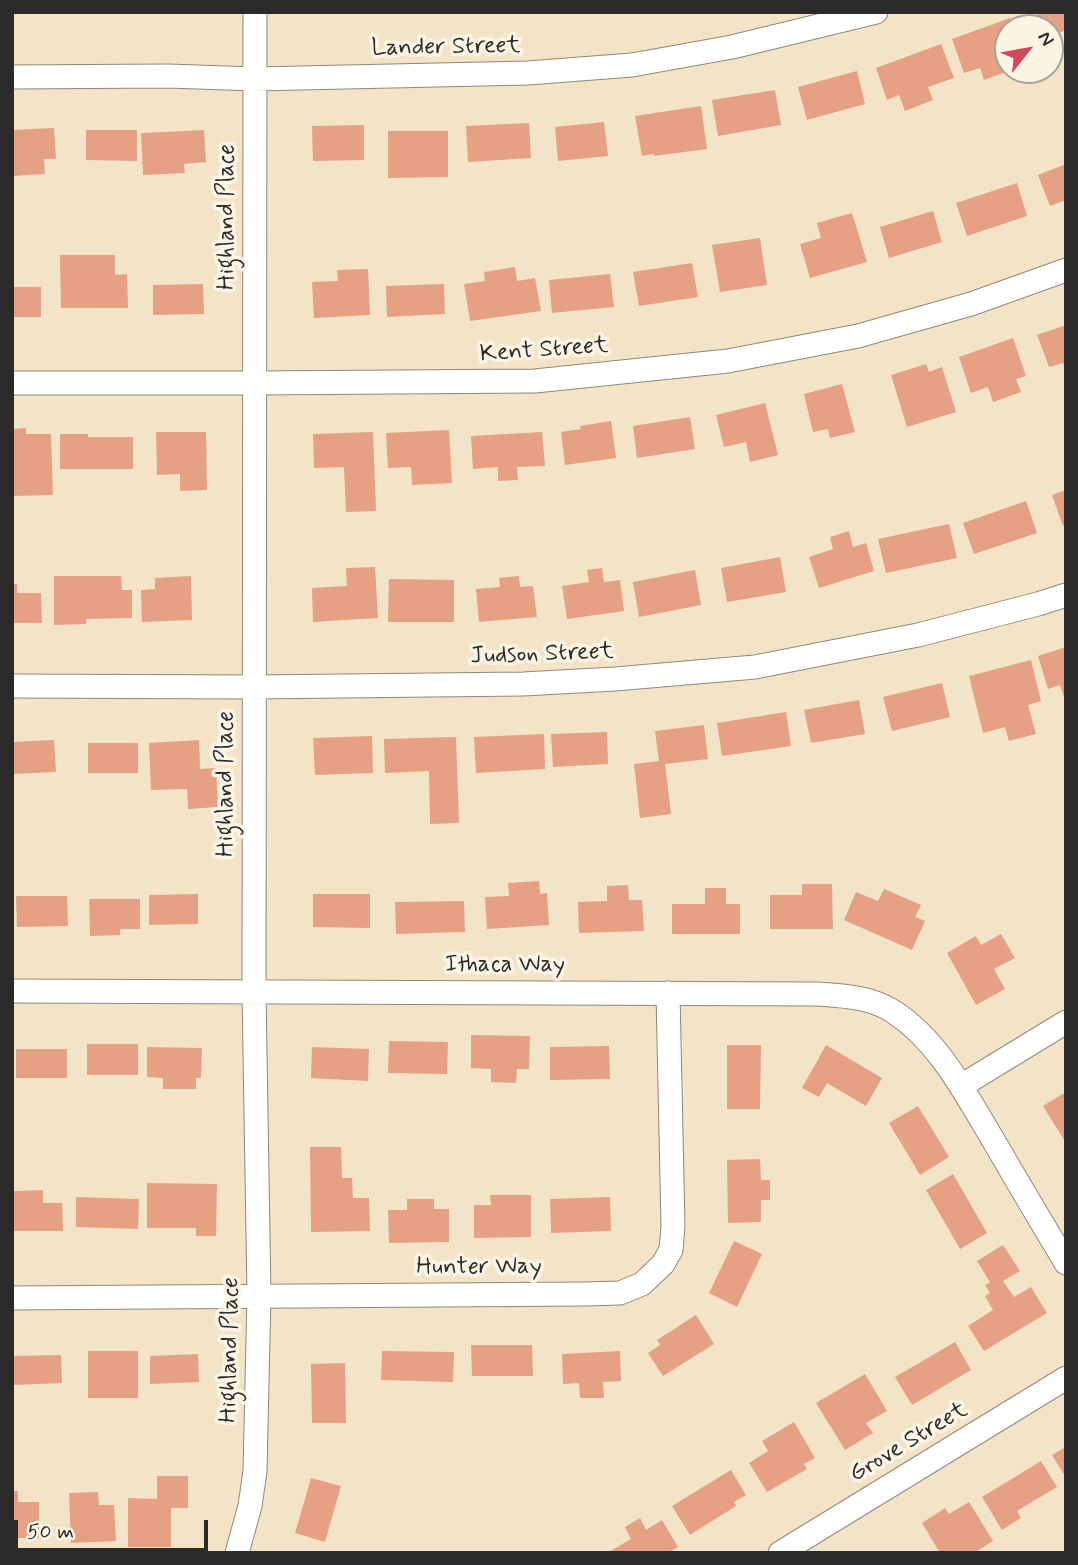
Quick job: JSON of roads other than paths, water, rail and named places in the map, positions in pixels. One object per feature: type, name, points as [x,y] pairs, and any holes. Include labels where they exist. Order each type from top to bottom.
[{"type":"street","name":"Highland Place","points":[[237,1553],[250,1506],[255,1471],[258,1295],[253,687],[255,12]]},
{"type":"street","name":"Lander Street","points":[[12,77],[168,76],[255,79],[528,73],[632,65],[732,47],[876,12]]},
{"type":"street","name":"Kent Street","points":[[12,383],[535,381],[728,361],[858,336],[971,304],[1066,270]]},
{"type":"street","name":"Judson Street","points":[[12,687],[523,684],[755,667],[918,635],[1066,595]]},
{"type":"street","name":"Ithaca Way","points":[[12,991],[851,996],[876,1003],[894,1012],[912,1026],[936,1052],[961,1087],[1066,1263]]},
{"type":"street","name":"Hunter Way","points":[[12,1298],[586,1294],[620,1293],[642,1284],[663,1264],[670,1250],[673,1227],[668,993]]},
{"type":"street","points":[[961,1087],[1066,1022]]},
{"type":"street","name":"Grove Street","points":[[780,1553],[1066,1378]]}]
